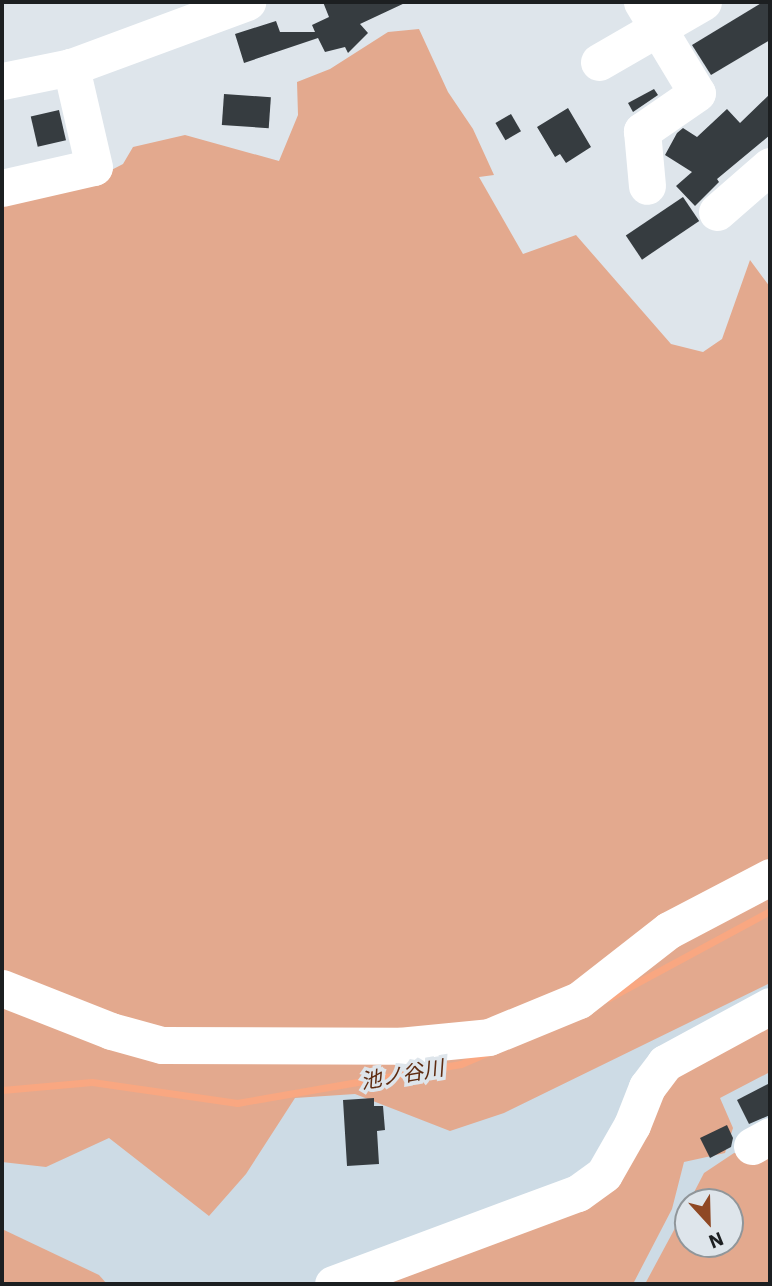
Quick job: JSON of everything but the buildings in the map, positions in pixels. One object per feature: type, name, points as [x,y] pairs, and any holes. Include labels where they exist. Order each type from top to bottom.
[{"type":"street","points":[[2,81],[71,67],[247,2]]},
{"type":"street","points":[[599,62],[650,15],[703,2]]},
{"type":"street","points":[[647,186],[642,131],[697,93],[650,15]]},
{"type":"street","points":[[2,188],[94,167],[71,67]]},
{"type":"street","points":[[717,212],[770,166]]},
{"type":"street","points":[[2,988],[111,1031],[162,1045],[399,1046],[489,1037],[579,1000],[669,929],[770,877]]},
{"type":"street","points":[[333,1284],[578,1193],[604,1174],[632,1125],[646,1087],[665,1063],[770,1006]]},
{"type":"shaded area","points":[[419,29],[448,92],[473,129],[494,175],[479,177],[523,254],[576,235],[671,344],[703,352],[722,339],[750,260],[770,287],[770,983],[504,1113],[450,1131],[355,1094],[295,1098],[246,1174],[209,1216],[109,1138],[46,1167],[2,1162],[2,197],[94,179],[123,164],[133,147],[185,135],[279,161],[298,115],[297,82],[330,69],[388,32]]},
{"type":"shaded area","points":[[770,917],[770,1284],[2,1284],[2,1018]]},
{"type":"shaded area","points":[[770,1012],[770,1072],[720,1098],[733,1128],[725,1153],[684,1162],[677,1188],[674,1188],[672,1209],[633,1284],[356,1284],[568,1207],[660,1078]]},
{"type":"shaded area","points":[[734,1153],[770,1156],[770,1284],[645,1284],[674,1230],[674,1258],[744,1258],[744,1188],[696,1188],[704,1173]]},
{"type":"shaded area","points":[[2,1229],[99,1275],[107,1284],[2,1284]]},
{"type":"waterway","name":"池ノ谷川","points":[[609,998],[770,911]]},
{"type":"waterway","name":"池ノ谷川","points":[[2,1090],[92,1082],[237,1103],[461,1064],[487,1053]]}]
